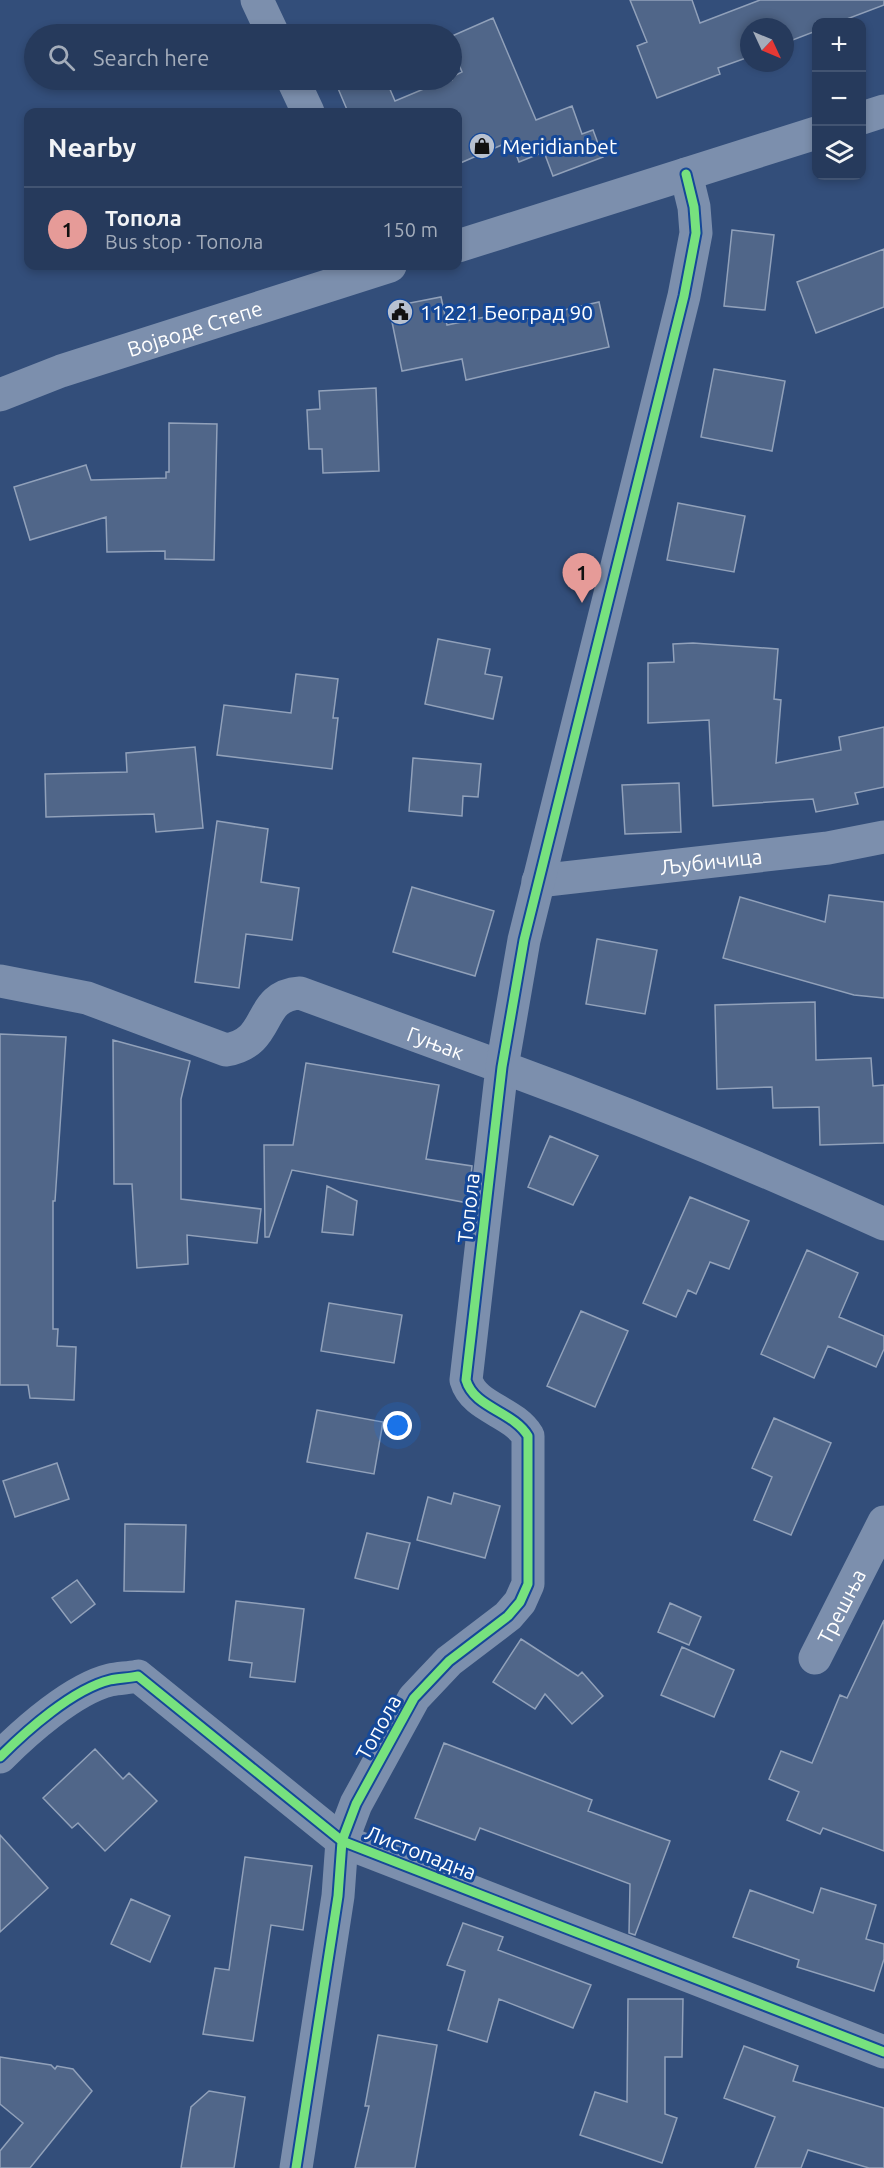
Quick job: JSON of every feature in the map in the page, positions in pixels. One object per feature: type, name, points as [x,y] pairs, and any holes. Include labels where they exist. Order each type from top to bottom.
[{"type":"street","points":[[257,0],[268,24]]},
{"type":"street","points":[[298,90],[306,108]]},
{"type":"street","points":[[866,116],[884,111]]},
{"type":"street","points":[[462,245],[812,134]]},
{"type":"street","name":"Топола","points":[[296,2168],[338,1896],[342,1841],[356,1804],[414,1698],[449,1661],[507,1616],[520,1602],[528,1584],[528,1436],[513,1419],[473,1395],[466,1380],[502,1067],[524,939],[684,296],[696,233],[694,207],[686,174]]},
{"type":"street","name":"Војводе Степе","points":[[0,395],[61,371],[371,270]]},
{"type":"street","name":"Љубичица","points":[[538,881],[828,848],[884,837]]},
{"type":"street","name":"Гуњак","points":[[0,981],[87,998],[226,1050],[239,1048],[252,1039],[277,999],[287,994],[300,993],[502,1067],[791,1182],[884,1224]]},
{"type":"street","name":"Трешња","points":[[815,1658],[884,1522]]},
{"type":"street","name":"Листопадна","points":[[0,1758],[31,1726],[78,1695],[108,1680],[138,1676],[342,1841],[884,2052]]},
{"type":"building","points":[[630,0],[692,0],[700,23],[760,0],[884,0],[884,5],[850,18],[812,18],[812,33],[794,40],[794,18],[740,18],[740,60],[718,68],[720,74],[657,98],[637,46],[647,42]]},
{"type":"building","points":[[493,18],[536,120],[572,106],[582,134],[593,130],[603,157],[553,176],[544,152],[519,162],[511,141],[462,162],[462,108],[346,108],[339,90],[390,90],[395,101],[421,90],[462,90],[462,32]]},
{"type":"building","points":[[732,230],[774,235],[765,310],[724,306]]},
{"type":"building","points":[[884,249],[884,307],[816,333],[797,282]]},
{"type":"building","points":[[441,297],[447,325],[523,309],[525,319],[599,302],[609,347],[466,380],[462,359],[402,371],[389,307]]},
{"type":"building","points":[[714,369],[785,381],[772,451],[701,437]]},
{"type":"building","points":[[376,388],[379,471],[323,473],[322,449],[309,449],[307,410],[320,409],[319,391]]},
{"type":"building","points":[[169,423],[217,424],[214,560],[165,559],[165,551],[107,552],[106,517],[30,540],[14,487],[86,465],[91,480],[166,478],[166,472],[169,472]]},
{"type":"building","points":[[678,503],[745,516],[734,572],[667,560]]},
{"type":"building","points":[[438,639],[490,649],[485,674],[502,677],[493,719],[425,704]]},
{"type":"building","points":[[693,643],[778,649],[774,699],[781,700],[776,763],[841,750],[839,737],[884,727],[884,787],[855,793],[858,804],[816,812],[813,799],[713,806],[709,720],[648,723],[648,663],[674,662],[673,644]]},
{"type":"building","points":[[296,674],[338,679],[333,718],[338,718],[332,769],[217,755],[224,705],[291,713]]},
{"type":"building","points":[[195,747],[203,828],[156,832],[154,814],[46,817],[45,774],[127,772],[126,753]]},
{"type":"building","points":[[413,758],[481,764],[478,797],[463,796],[462,816],[409,811]]},
{"type":"building","points":[[679,783],[681,832],[625,834],[622,785]]},
{"type":"building","points":[[217,821],[268,829],[261,882],[299,888],[292,940],[246,934],[239,988],[195,982]]},
{"type":"building","points":[[412,887],[494,911],[475,976],[393,952]]},
{"type":"building","points":[[829,895],[884,902],[884,998],[854,995],[723,958],[740,897],[825,922]]},
{"type":"building","points":[[597,939],[657,950],[645,1014],[586,1004]]},
{"type":"building","points":[[815,1002],[816,1060],[871,1058],[873,1086],[884,1085],[884,1143],[820,1145],[819,1107],[773,1108],[772,1087],[717,1089],[715,1005]]},
{"type":"building","points":[[0,1034],[66,1037],[55,1201],[53,1201],[53,1329],[58,1329],[57,1346],[76,1347],[74,1400],[30,1398],[28,1385],[0,1385]]},
{"type":"building","points":[[113,1040],[190,1061],[181,1099],[181,1199],[261,1209],[257,1243],[187,1235],[188,1264],[137,1268],[132,1184],[114,1184]]},
{"type":"building","points":[[306,1063],[439,1085],[426,1159],[472,1166],[468,1203],[292,1170],[269,1237],[265,1237],[264,1145],[293,1145]]},
{"type":"building","points":[[550,1136],[598,1156],[573,1205],[528,1187]]},
{"type":"building","points":[[327,1186],[357,1201],[353,1235],[322,1232]]},
{"type":"building","points":[[690,1197],[749,1221],[729,1269],[710,1262],[696,1294],[688,1290],[676,1317],[643,1303]]},
{"type":"building","points":[[807,1250],[858,1273],[839,1317],[884,1336],[884,1349],[876,1367],[828,1346],[814,1378],[761,1354]]},
{"type":"building","points":[[329,1303],[402,1315],[394,1363],[321,1351]]},
{"type":"building","points":[[581,1311],[628,1331],[595,1407],[547,1386]]},
{"type":"building","points":[[317,1410],[383,1422],[374,1474],[307,1462]]},
{"type":"building","points":[[774,1418],[831,1443],[791,1535],[754,1520],[772,1477],[752,1468]]},
{"type":"building","points":[[57,1463],[69,1499],[15,1517],[3,1481]]},
{"type":"building","points":[[454,1493],[500,1506],[485,1558],[417,1540],[428,1497],[451,1504]]},
{"type":"building","points":[[125,1524],[186,1525],[184,1592],[124,1591]]},
{"type":"building","points":[[367,1533],[410,1543],[398,1589],[355,1578]]},
{"type":"building","points":[[77,1580],[95,1604],[71,1623],[52,1598]]},
{"type":"building","points":[[236,1601],[304,1609],[295,1682],[250,1677],[252,1663],[229,1660]]},
{"type":"building","points":[[670,1603],[701,1617],[689,1645],[658,1632]]},
{"type":"building","points":[[884,1620],[884,1851],[823,1828],[820,1834],[787,1820],[799,1792],[769,1779],[781,1751],[812,1763],[840,1695],[847,1698]]},
{"type":"building","points":[[521,1639],[578,1676],[582,1672],[603,1696],[572,1724],[545,1694],[535,1709],[493,1682]]},
{"type":"building","points":[[682,1647],[734,1670],[714,1717],[661,1695]]},
{"type":"building","points":[[444,1743],[592,1800],[588,1811],[670,1841],[635,1935],[629,1933],[630,1884],[480,1828],[475,1840],[415,1818]]},
{"type":"building","points":[[95,1749],[123,1779],[129,1773],[157,1801],[105,1851],[78,1823],[72,1828],[43,1798]]},
{"type":"building","points":[[0,1835],[48,1888],[0,1932]]},
{"type":"building","points":[[245,1857],[312,1866],[303,1930],[271,1925],[253,2041],[203,2034],[215,1968],[229,1970]]},
{"type":"building","points":[[821,1888],[876,1905],[866,1939],[884,1944],[884,1959],[874,1991],[797,1967],[799,1960],[733,1937],[750,1890],[813,1913]]},
{"type":"building","points":[[131,1899],[170,1916],[150,1962],[111,1944]]},
{"type":"building","points":[[463,1923],[503,1937],[498,1950],[591,1985],[573,2028],[499,1999],[487,2042],[448,2030],[465,1971],[447,1965]]},
{"type":"building","points":[[628,1999],[683,1999],[682,2057],[665,2057],[665,2114],[677,2118],[662,2163],[580,2135],[595,2092],[627,2102]]},
{"type":"building","points":[[378,2035],[437,2045],[415,2168],[355,2168],[369,2106],[365,2106]]},
{"type":"building","points":[[744,2046],[798,2066],[793,2081],[884,2108],[884,2168],[869,2168],[808,2150],[801,2168],[755,2168],[775,2117],[724,2098]]},
{"type":"building","points":[[0,2057],[51,2065],[55,2069],[57,2066],[73,2069],[92,2091],[30,2168],[0,2168],[0,2151],[23,2123],[0,2104]]},
{"type":"building","points":[[209,2091],[245,2097],[234,2168],[181,2168],[191,2107]]},
{"type":"cycle path","points":[[296,2168],[338,1896],[342,1841],[356,1804],[414,1698],[449,1661],[508,1616],[520,1602],[528,1584],[528,1436],[513,1421],[477,1397],[466,1380],[502,1067],[524,940],[684,296],[696,233],[694,207],[686,174]]},
{"type":"cycle path","points":[[0,1757],[36,1724],[81,1692],[110,1680],[138,1676],[342,1841],[884,2052]]},
{"type":"place","name":"Meridianbet","points":[[482,146]]},
{"type":"place","name":"11221 Београд 90","points":[[400,312]]},
{"type":"place","name":"Топола","points":[[582,603]]}]
